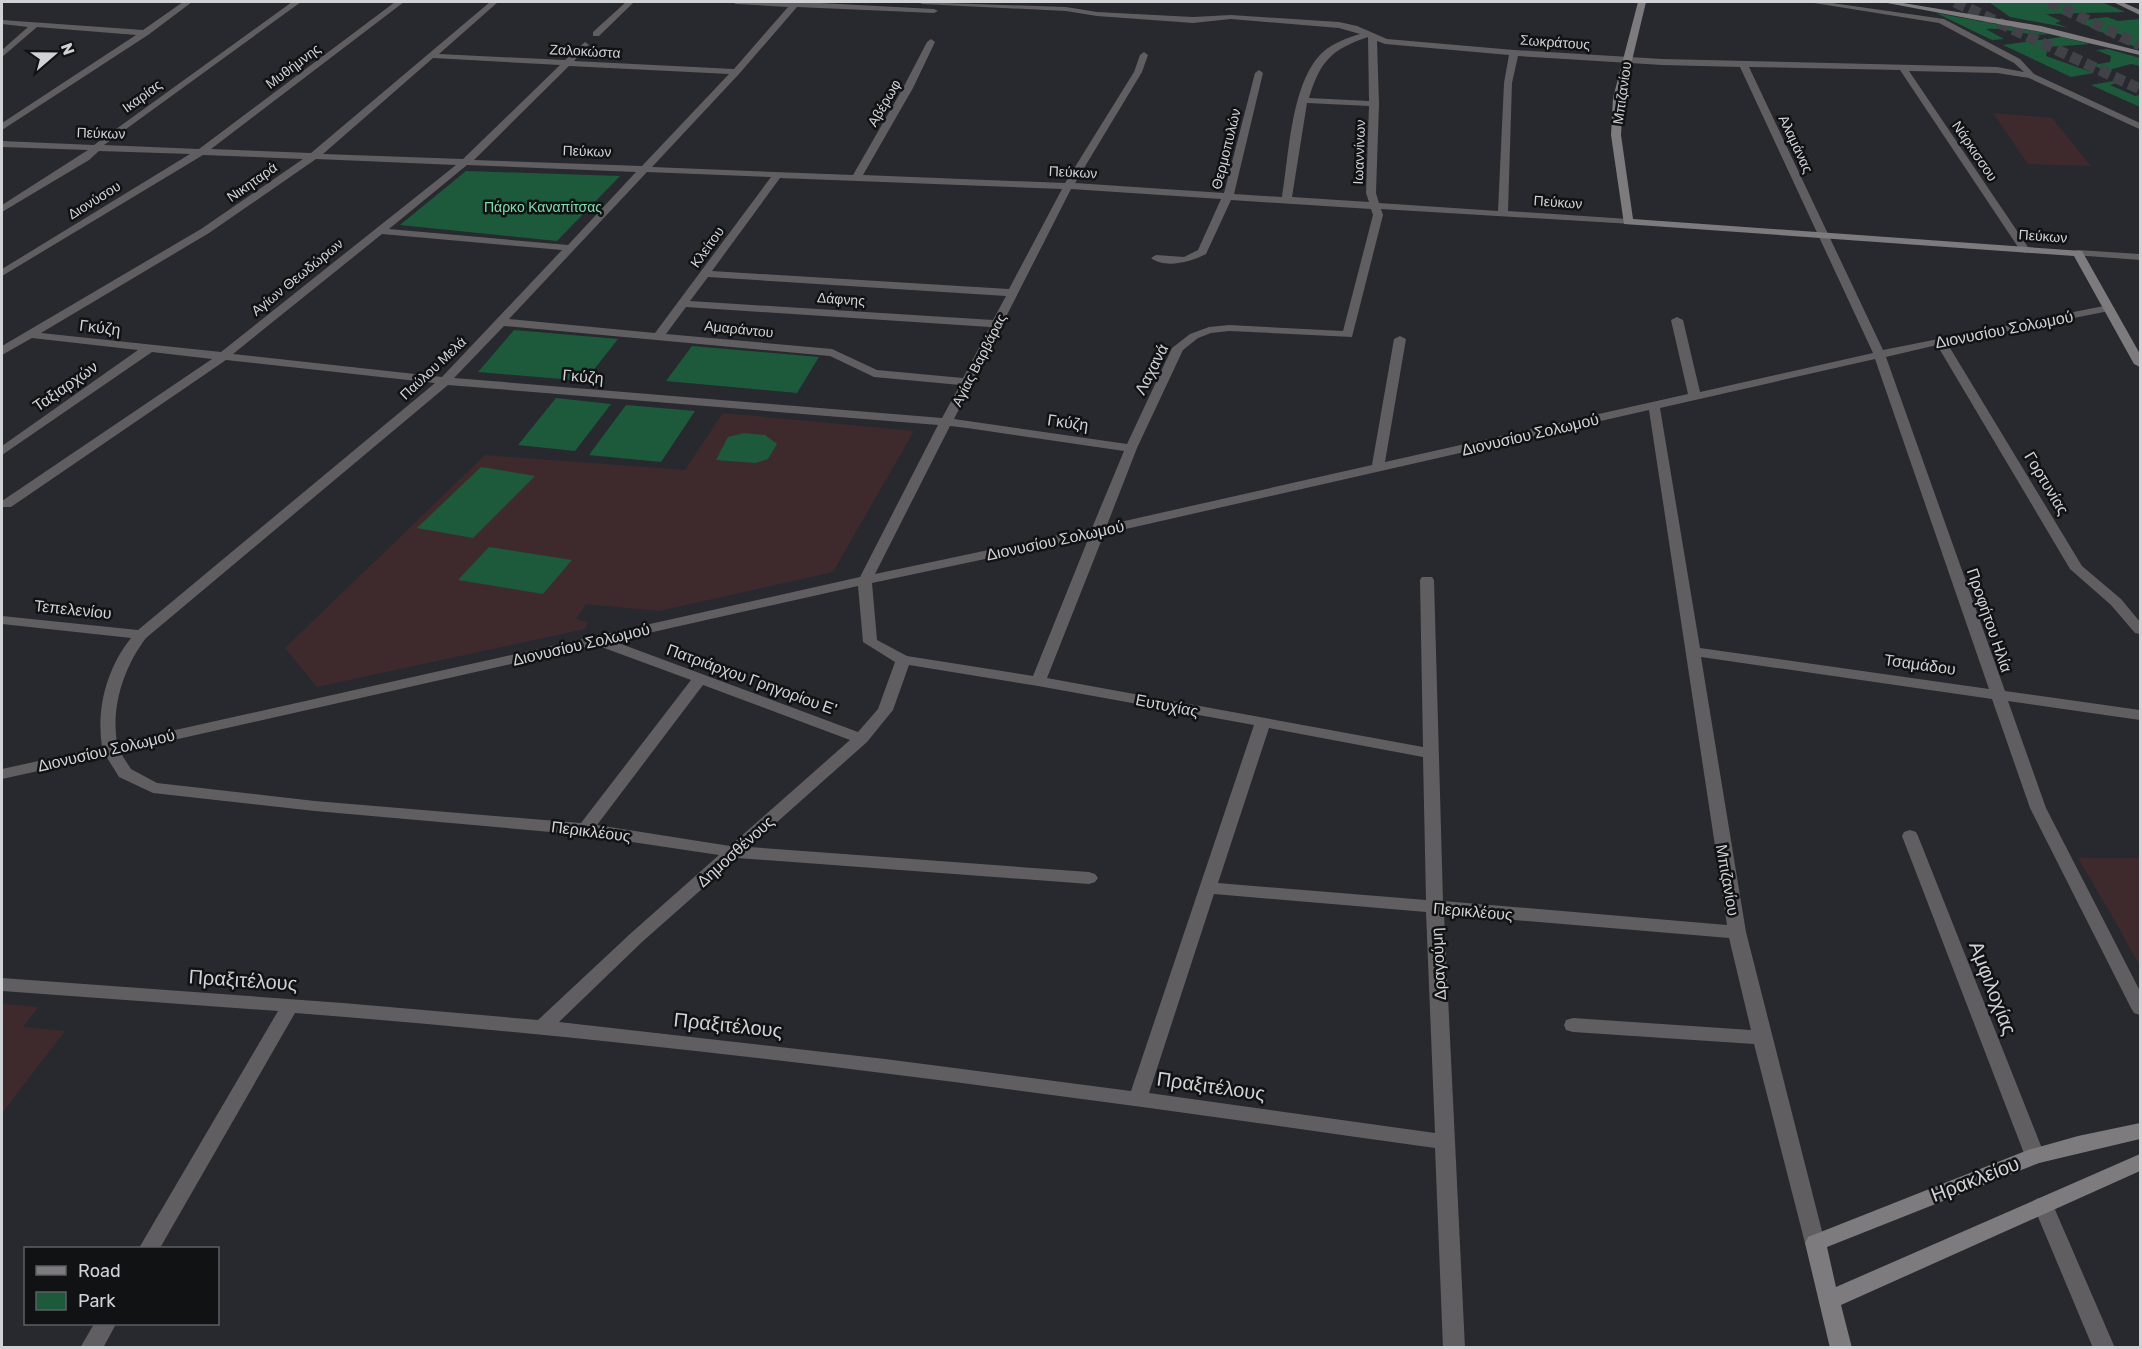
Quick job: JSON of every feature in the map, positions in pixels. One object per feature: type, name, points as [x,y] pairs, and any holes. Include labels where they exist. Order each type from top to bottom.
[{"type":"street","points":[[2,127],[188,2]]},
{"type":"street","name":"Ικαρίας","points":[[2,209],[86,158],[96,147],[297,2]]},
{"type":"street","name":"Μυθήμνης","points":[[201,152],[400,2]]},
{"type":"street","name":"Νικηταρά","points":[[2,351],[205,231],[314,156],[434,56],[494,2]]},
{"type":"street","points":[[596,34],[630,2]]},
{"type":"street","name":"Σωκράτους","points":[[736,2],[893,9],[993,9]]},
{"type":"street","points":[[893,9],[899,2]]},
{"type":"street","name":"Σωκράτους","points":[[922,2],[1064,17],[1082,13],[1193,20],[1231,18],[1339,25],[1354,28],[1385,41],[1514,53],[1626,60],[1997,70],[2031,76]]},
{"type":"street","name":"Μπιζανίου","points":[[1628,222],[1616,135],[1618,99],[1642,2]]},
{"type":"street","points":[[1812,2],[1941,21],[2017,61],[2026,68],[2031,76],[2140,126]]},
{"type":"street","points":[[1886,2],[2041,29],[2140,53]]},
{"type":"street","points":[[2117,2],[2140,13]]},
{"type":"street","name":"Παύλου Μελά","points":[[110,749],[107,730],[114,683],[124,657],[141,635],[445,381],[736,72],[796,3]]},
{"type":"street","points":[[2,22],[145,33]]},
{"type":"street","points":[[2,54],[36,24]]},
{"type":"street","points":[[1287,200],[1303,100],[1323,57],[1351,40],[1371,36]]},
{"type":"street","name":"Ιωαννίνων","points":[[1348,335],[1378,215],[1377,205],[1371,193],[1374,104],[1371,36]]},
{"type":"street","name":"Αβέρωφ","points":[[857,177],[908,88],[931,42]]},
{"type":"street","name":"Αγίων Θεωδώρων","points":[[6,504],[220,357],[379,231],[478,152],[585,45]]},
{"type":"street","points":[[1503,213],[1508,83],[1514,53]]},
{"type":"street","name":"Αγίας Βαρβάρας","points":[[865,580],[1068,186],[1138,72],[1144,55]]},
{"type":"street","name":"Ζαλοκώστα","points":[[434,56],[736,72]]},
{"type":"street","name":"Αλαμάνας","points":[[1744,64],[1825,236]]},
{"type":"street","name":"Νάρκισσου","points":[[1903,68],[2025,250]]},
{"type":"street","name":"Θερμοπυλών","points":[[1156,258],[1180,260],[1202,252],[1228,197],[1259,73]]},
{"type":"street","points":[[1303,100],[1374,104]]},
{"type":"street","name":"Πεύκων","points":[[2,144],[1068,186],[1503,213],[2140,257]]},
{"type":"street","name":"Διονύσου","points":[[2,273],[201,152]]},
{"type":"street","name":"Κλείτου","points":[[659,336],[778,174]]},
{"type":"street","points":[[379,231],[570,248]]},
{"type":"street","name":"Προφήτου Ηλία","points":[[1825,236],[1879,354],[2038,808],[2140,1008]]},
{"type":"street","points":[[2078,253],[2140,364]]},
{"type":"street","points":[[706,274],[1013,293]]},
{"type":"street","name":"Δάφνης","points":[[684,304],[997,324]]},
{"type":"street","name":"Διονυσίου Σολωμού","points":[[2,774],[865,580],[1098,531],[1695,398],[1879,354],[2109,308]]},
{"type":"street","points":[[1677,320],[1695,398]]},
{"type":"street","name":"Αμαράντου","points":[[502,322],[832,353],[874,373],[968,382]]},
{"type":"street","name":"Λαχανά","points":[[1038,681],[1131,448],[1178,348],[1194,336],[1209,330],[1229,328],[1348,335]]},
{"type":"street","name":"Γκύζη","points":[[32,335],[445,381],[967,424],[1131,448]]},
{"type":"street","points":[[1378,468],[1400,339]]},
{"type":"street","name":"Γορτυνίας","points":[[1940,341],[2077,569],[2116,602],[2140,630]]},
{"type":"street","name":"Ταξιαρχών","points":[[2,451],[148,349]]},
{"type":"street","name":"Μπιζανίου","points":[[1654,406],[1695,652],[1737,932],[1841,1347]]},
{"type":"street","points":[[865,580],[870,642],[903,660]]},
{"type":"street","name":"Δραγούμη","points":[[1427,580],[1435,908],[1454,1347]]},
{"type":"street","name":"Τεπελενίου","points":[[2,620],[141,635]]},
{"type":"street","name":"Πατριάρχου Γρηγορίου Ε'","points":[[597,640],[861,739]]},
{"type":"street","name":"Τσαμάδου","points":[[1695,652],[2140,715]]},
{"type":"street","name":"Ευτυχίας","points":[[903,660],[1038,681],[1431,753]]},
{"type":"street","name":"Δημοσθένους","points":[[543,1027],[636,938],[861,739],[885,710],[903,660]]},
{"type":"street","points":[[585,829],[699,680]]},
{"type":"street","points":[[1137,1098],[1263,723]]},
{"type":"street","name":"Περικλέους","points":[[110,749],[124,773],[153,788],[315,806],[585,829],[735,852],[1089,878]]},
{"type":"street","name":"Αμφιλοχίας","points":[[1910,836],[2035,1156]]},
{"type":"street","name":"Περικλέους","points":[[1209,888],[1737,932]]},
{"type":"street","name":"Πραξιτέλους","points":[[2,984],[543,1027],[813,1056],[1137,1098],[1445,1142]]},
{"type":"street","points":[[150,1247],[290,1006]]},
{"type":"street","points":[[1573,1025],[1762,1038]]},
{"type":"street","name":"Ηρακλείου","points":[[1815,1243],[2035,1156],[2078,1143],[2140,1131]]},
{"type":"street","points":[[1829,1300],[2140,1162]]},
{"type":"street","points":[[2043,1205],[2104,1347]]},
{"type":"street","points":[[91,1347],[104,1325]]},
{"type":"shaded area","points":[[1993,113],[2052,118],[2091,166],[2028,164]]},
{"type":"shaded area","points":[[723,413],[914,431],[833,572],[659,611],[586,604],[576,619],[588,622],[585,629],[317,687],[285,648],[485,455],[685,470]]},
{"type":"shaded area","points":[[2078,858],[2140,858],[2140,966],[2112,916]]},
{"type":"shaded area","points":[[2,1004],[38,1007],[23,1027],[65,1031],[2,1113]]},
{"type":"green space","points":[[1989,2],[2102,2],[2125,12],[2046,14],[2061,21],[2055,23],[2069,28],[2010,17]]},
{"type":"green space","points":[[1936,13],[2049,34],[1986,29],[2004,39],[1992,40]]},
{"type":"green space","points":[[2107,17],[2118,21],[2140,19],[2140,48],[2117,41],[2129,39],[2117,33],[2108,35],[2077,21]]},
{"type":"green space","points":[[2062,37],[2090,44],[2048,47],[2046,56],[2094,73],[2071,77],[2003,45]]},
{"type":"green space","points":[[2108,49],[2140,58],[2140,66],[2131,64],[2105,71],[2093,65],[2110,62],[2111,56],[2096,50]]},
{"type":"green space","points":[[2113,81],[2117,83],[2110,85],[2135,96],[2140,95],[2140,107],[2091,85]]},
{"type":"green space","name":"Πάρκο Καναπίτσας","points":[[466,171],[620,176],[557,241],[400,225]]},
{"type":"green space","points":[[514,330],[618,339],[585,381],[478,372]]},
{"type":"green space","points":[[692,346],[819,357],[797,393],[666,381]]},
{"type":"green space","points":[[556,398],[611,404],[575,451],[518,445]]},
{"type":"green space","points":[[626,405],[695,411],[661,462],[589,455]]},
{"type":"green space","points":[[744,433],[765,435],[777,444],[768,459],[756,463],[716,460],[728,437]]},
{"type":"green space","points":[[481,467],[535,476],[473,538],[417,528]]},
{"type":"green space","points":[[489,547],[572,560],[543,594],[458,580]]},
{"type":"tunnel","points":[[1955,2],[2140,89]]},
{"type":"tunnel","points":[[2049,2],[2140,45]]}]
